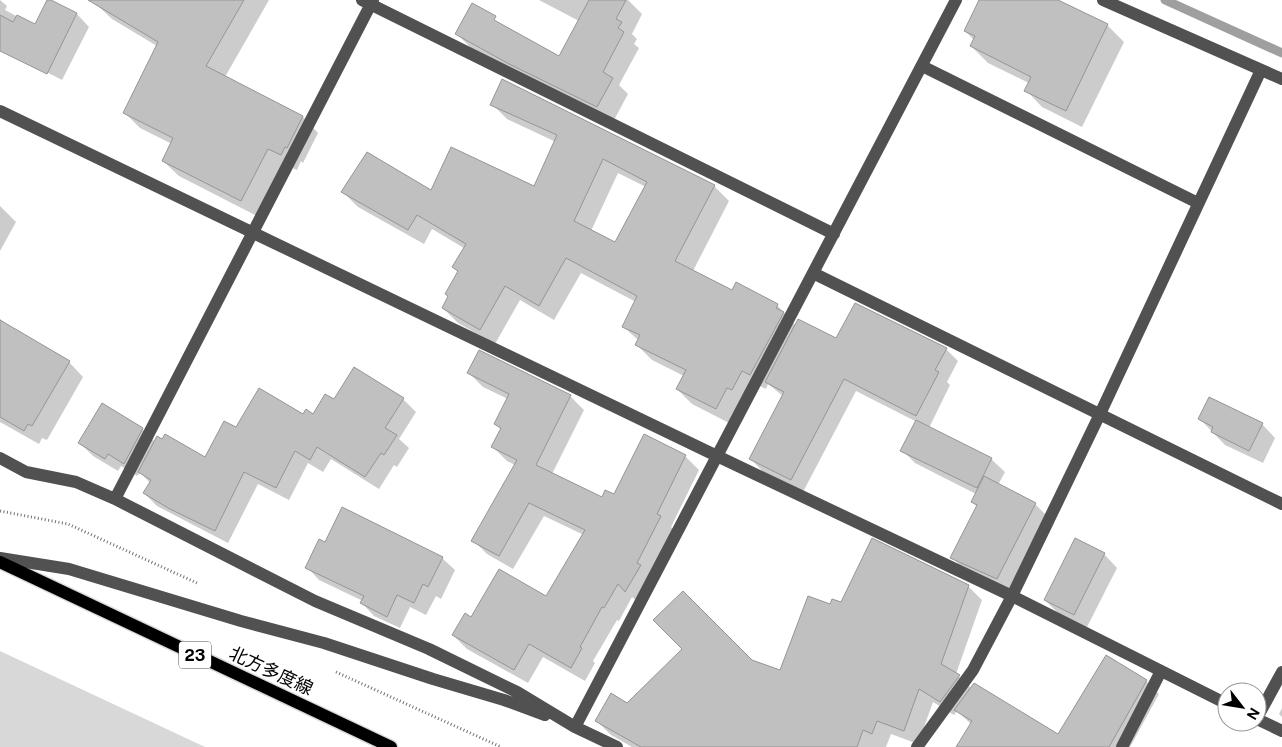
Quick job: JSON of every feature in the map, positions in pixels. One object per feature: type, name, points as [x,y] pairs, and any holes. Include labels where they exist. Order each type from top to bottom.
[{"type":"main road","name":"北方多度線","points":[[0,562],[391,747]]},
{"type":"street","points":[[575,727],[956,0]]},
{"type":"street","points":[[1103,0],[1282,79]]},
{"type":"street","points":[[115,500],[253,234],[369,2],[834,234]]},
{"type":"street","points":[[922,66],[1198,203]]},
{"type":"street","points":[[917,747],[973,670],[1012,596],[1100,414],[1261,70]]},
{"type":"street","points":[[0,111],[253,234],[1012,596],[1217,699]]},
{"type":"street","points":[[813,273],[1282,504]]},
{"type":"street","points":[[0,458],[26,472],[76,482],[115,500],[315,601],[428,649],[517,692],[575,727]]},
{"type":"street","points":[[0,558],[69,569],[240,621],[324,642],[432,679],[504,700],[575,727],[617,747]]},
{"type":"street","points":[[1122,747],[1161,671]]},
{"type":"street","points":[[1267,700],[1282,672]]},
{"type":"street","points":[[1267,724],[1282,731]]},
{"type":"path","points":[[332,670],[501,747]]},
{"type":"shaded area","points":[[0,651],[205,747],[0,747]]},
{"type":"building","points":[[47,0],[51,0],[77,13],[47,74],[0,51],[0,15],[13,22],[17,15],[35,24]]},
{"type":"building","points":[[88,0],[244,0],[206,66],[303,116],[287,148],[285,147],[281,155],[268,149],[241,201],[162,161],[173,138],[123,113],[158,42]]},
{"type":"building","points":[[589,0],[626,0],[616,19],[622,22],[618,28],[624,32],[603,72],[613,78],[597,107],[509,64],[455,34],[472,3],[496,16],[494,20],[559,56]]},
{"type":"building","points":[[979,0],[1058,0],[1108,24],[1066,111],[1024,91],[1031,77],[970,46],[975,36],[964,31]]},
{"type":"building","points":[[502,79],[715,185],[675,261],[732,290],[736,282],[778,304],[776,308],[784,312],[750,375],[742,371],[732,390],[727,388],[716,409],[676,389],[686,370],[635,345],[640,335],[622,327],[637,296],[566,258],[539,306],[505,286],[480,330],[442,308],[448,296],[445,294],[458,271],[452,267],[466,244],[417,215],[408,230],[341,192],[367,152],[431,190],[451,147],[534,186],[557,135],[490,105]],"holes":[[[603,159],[647,182],[615,242],[574,221]]]},
{"type":"building","points":[[855,303],[947,348],[935,370],[939,372],[916,416],[844,379],[791,480],[749,459],[784,392],[765,382],[798,319],[836,338]]},
{"type":"building","points":[[0,320],[70,361],[32,426],[28,424],[24,431],[0,417]]},
{"type":"building","points":[[479,350],[571,395],[536,465],[602,497],[605,490],[614,494],[644,434],[686,455],[657,514],[661,516],[637,563],[641,565],[625,592],[618,584],[604,608],[602,607],[571,668],[529,644],[514,670],[452,635],[465,613],[471,617],[499,569],[546,596],[585,530],[529,503],[499,556],[471,541],[517,460],[491,447],[501,428],[494,424],[509,394],[467,373]]},
{"type":"building","points":[[354,367],[404,398],[385,428],[397,435],[384,455],[381,453],[365,477],[317,447],[310,460],[295,451],[276,488],[244,472],[215,531],[170,509],[143,493],[151,480],[138,472],[157,436],[162,439],[165,434],[205,457],[224,421],[236,427],[259,388],[303,414],[306,409],[313,414],[325,394],[334,399]]},
{"type":"building","points":[[1209,397],[1263,423],[1249,451],[1211,432],[1213,427],[1198,419]]},
{"type":"building","points":[[102,403],[143,428],[124,464],[108,454],[105,459],[78,443]]},
{"type":"building","points":[[916,420],[992,458],[977,488],[900,451]]},
{"type":"building","points":[[984,476],[1036,503],[997,579],[950,558],[977,505],[971,502]]},
{"type":"building","points":[[342,507],[443,557],[428,587],[423,584],[414,603],[397,595],[387,617],[360,603],[364,596],[305,568],[319,539],[325,542]]},
{"type":"building","points":[[872,538],[969,585],[941,664],[960,675],[940,702],[919,689],[904,731],[877,721],[872,734],[863,730],[857,747],[641,747],[595,721],[611,693],[627,703],[682,649],[653,620],[683,591],[752,660],[780,670],[808,596],[830,604],[832,599],[841,602]]},
{"type":"building","points":[[1075,538],[1105,553],[1074,615],[1044,600]]},
{"type":"building","points":[[1106,655],[1147,680],[1109,747],[956,747],[972,721],[954,710],[974,683],[1058,734]]},
{"type":"waterway","points":[[1165,0],[1282,53]]}]
